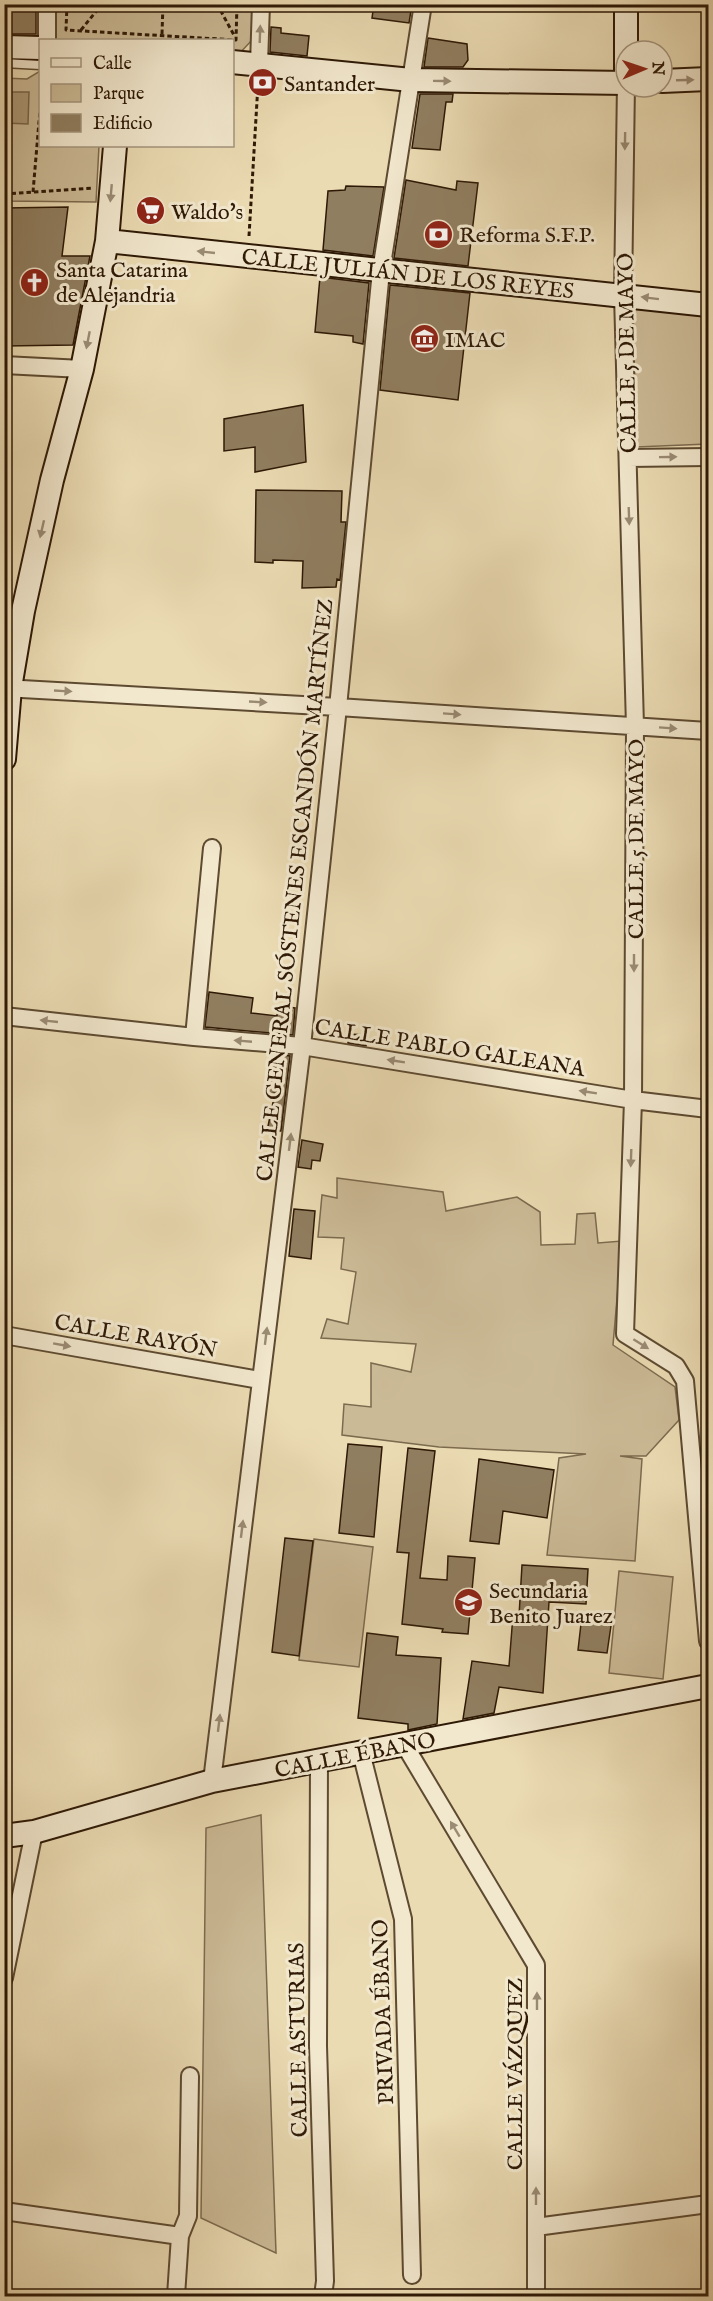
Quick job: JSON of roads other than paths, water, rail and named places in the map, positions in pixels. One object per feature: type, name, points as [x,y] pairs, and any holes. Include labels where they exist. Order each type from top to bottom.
[{"type":"street","points":[[47,4],[47,39]]},
{"type":"street","points":[[259,64],[261,4]]},
{"type":"street","name":"CALLE GENERAL SÓSTENES ESCANDÓN MARTÍNEZ","points":[[212,1781],[302,1046],[381,271],[423,4]]},
{"type":"street","name":"CALLE 5 DE MAYO","points":[[626,4],[626,39]]},
{"type":"street","points":[[4,47],[39,48]]},
{"type":"street","points":[[234,62],[411,80],[614,83]]},
{"type":"street","points":[[674,80],[708,79]]},
{"type":"street","name":"CALLE 5 DE MAYO","points":[[626,99],[623,295],[635,726],[633,1100],[625,1334],[676,1366],[685,1381],[708,1641]]},
{"type":"street","points":[[4,759],[7,688],[52,480],[82,369],[107,241],[115,147]]},
{"type":"street","name":"CALLE JULIÁN DE LOS REYES","points":[[107,241],[708,304]]},
{"type":"street","points":[[4,365],[82,369]]},
{"type":"street","points":[[628,458],[708,457]]},
{"type":"street","points":[[7,688],[708,731]]},
{"type":"street","points":[[194,1037],[212,848]]},
{"type":"street","name":"CALLE PABLO GALEANA","points":[[4,1016],[194,1037],[302,1046],[633,1100],[708,1109]]},
{"type":"street","name":"CALLE RAYÓN","points":[[4,1335],[260,1380]]},
{"type":"street","name":"CALLE ÉBANO","points":[[4,1836],[34,1832],[212,1781],[319,1771],[361,1752],[708,1686]]},
{"type":"street","name":"CALLE VÁZQUEZ","points":[[404,1744],[536,1965],[536,2296]]},
{"type":"street","name":"PRIVADA ÉBANO","points":[[361,1752],[403,1919],[412,2275]]},
{"type":"street","name":"CALLE ASTURIAS","points":[[319,1771],[318,2046],[325,2281],[323,2296]]},
{"type":"street","points":[[4,1978],[34,1832]]},
{"type":"street","points":[[176,2296],[180,2236],[188,2216],[190,2076]]},
{"type":"street","points":[[536,2227],[708,2204]]},
{"type":"street","points":[[4,2211],[180,2236]]},
{"type":"lane","points":[[4,63],[39,64]]},
{"type":"place","name":"Santander","points":[[263,83]]},
{"type":"place","name":"Waldo's","points":[[150,211]]},
{"type":"place","name":"Reforma S.F.P.","points":[[438,234]]},
{"type":"place","name":"Santa Catarina de Alejandria","points":[[35,282]]},
{"type":"place","name":"IMAC","points":[[424,339]]},
{"type":"place","name":"Secundaria Benito Juarez","points":[[468,1603]]}]
